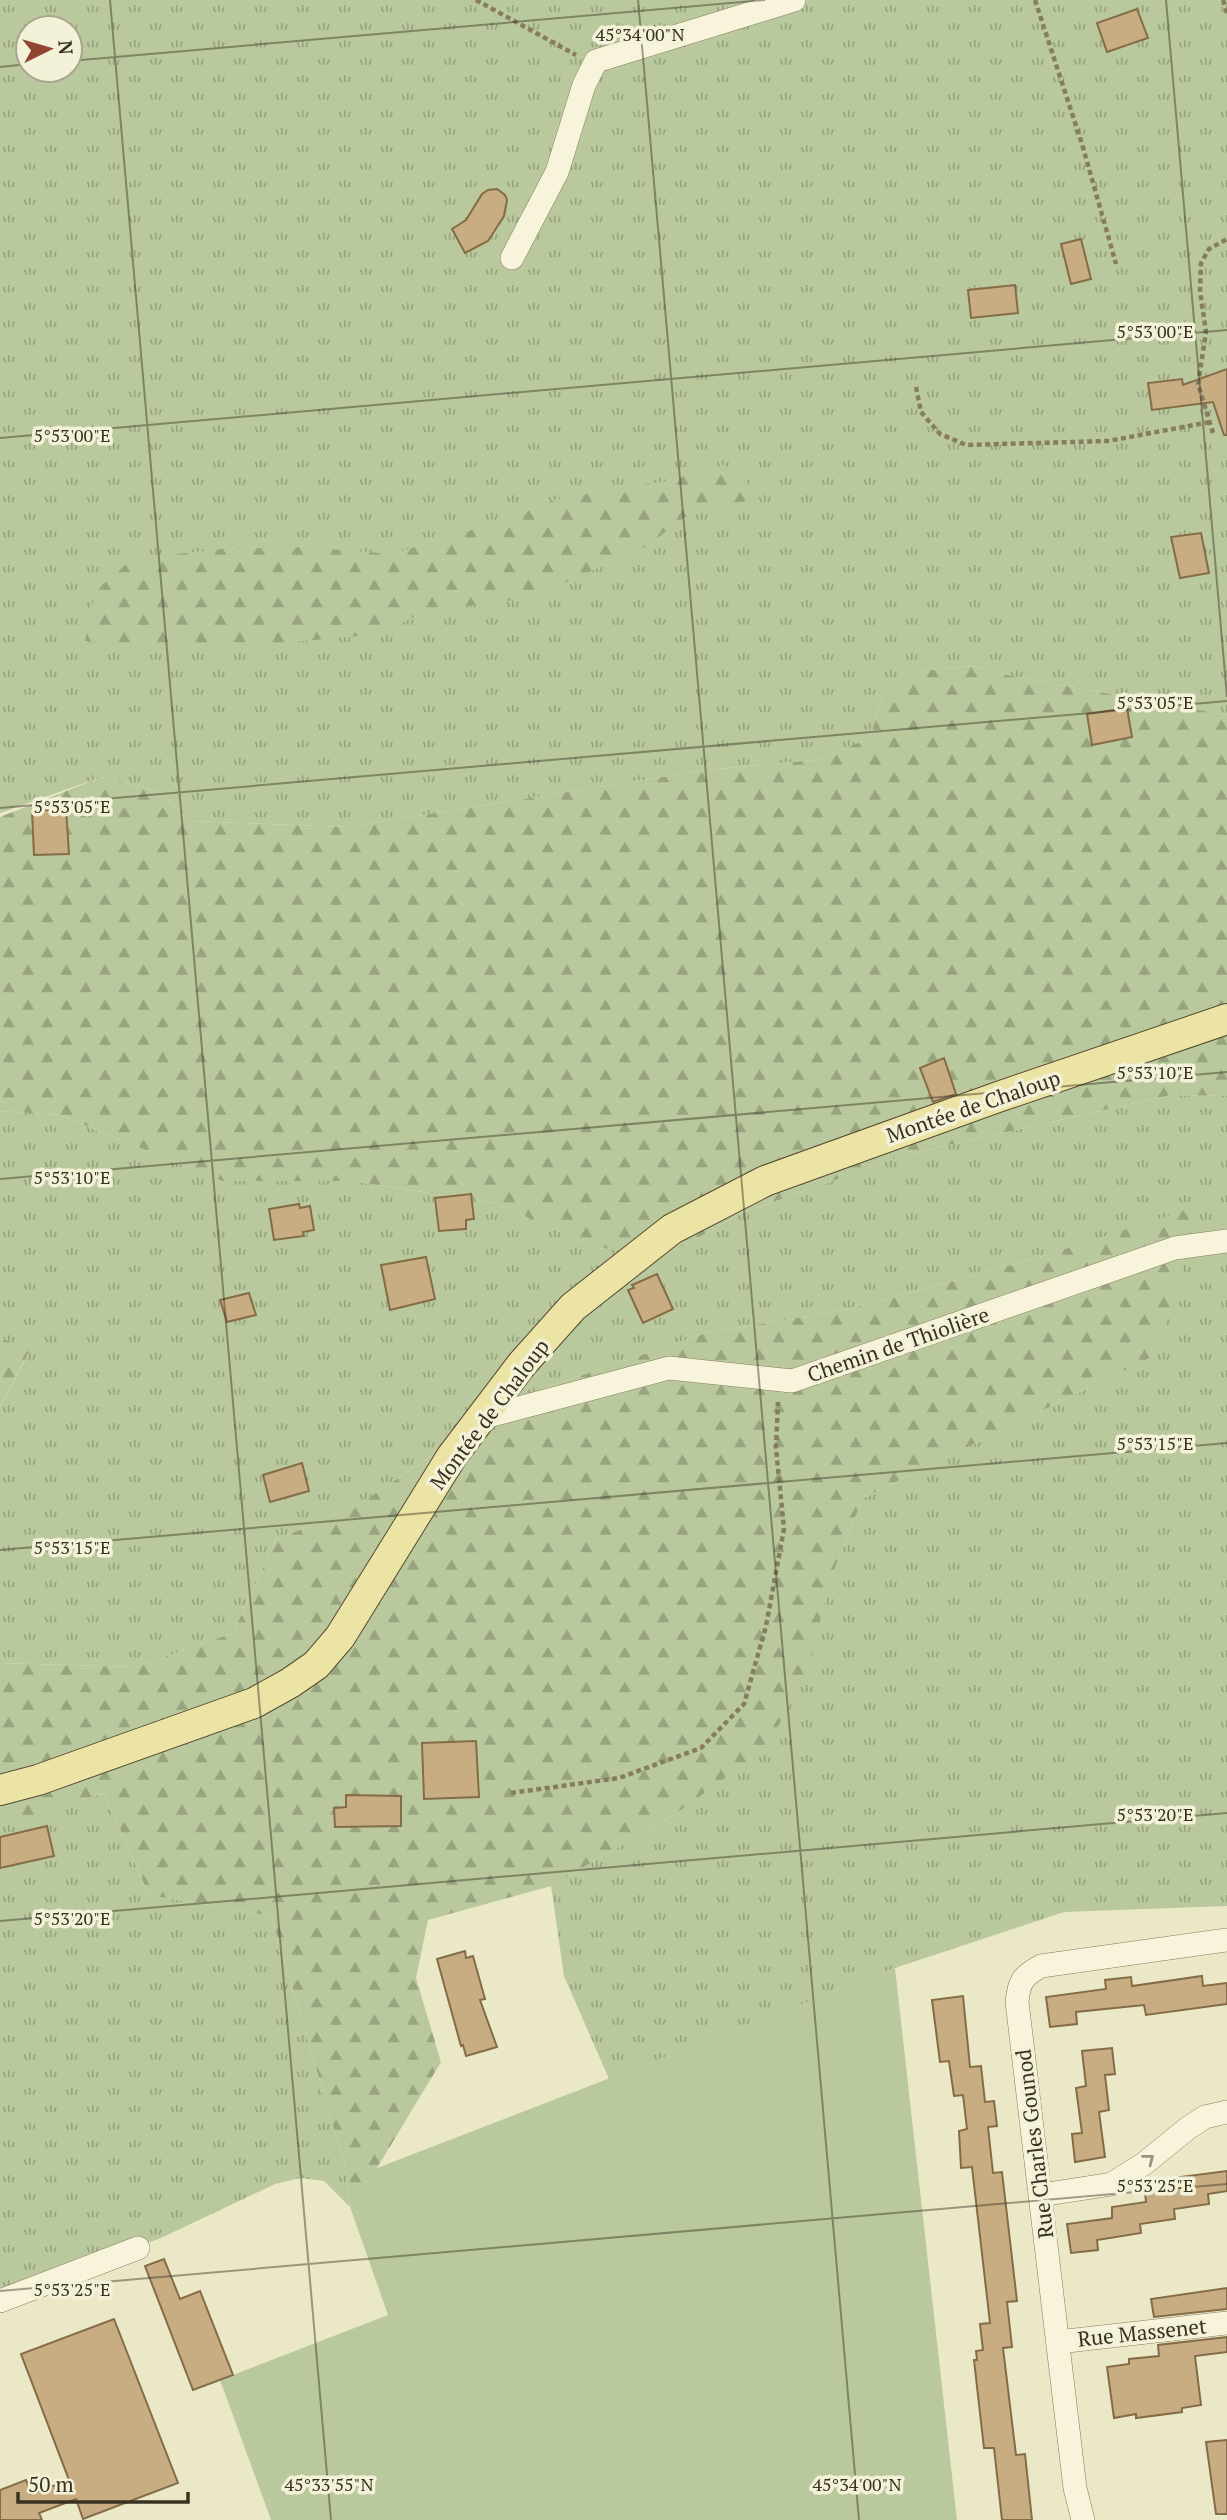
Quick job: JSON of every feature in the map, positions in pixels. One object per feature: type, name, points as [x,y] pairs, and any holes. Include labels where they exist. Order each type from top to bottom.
[{"type":"main road","name":"Montée de Chaloup","points":[[0,1790],[38,1780],[254,1703],[316,1665],[340,1637],[452,1456],[522,1364],[573,1307],[672,1230],[765,1181],[855,1147],[1227,1019]]},
{"type":"street","points":[[512,258],[557,172],[584,85],[596,61],[794,0]]},
{"type":"street","name":"Chemin de Thiolière","points":[[481,1418],[669,1368],[792,1381],[1175,1248],[1227,1241]]},
{"type":"street","name":"Rue Charles Gounod","points":[[1082,2519],[1075,2488],[1017,2002],[1018,1988],[1026,1975],[1041,1966],[1227,1940]]},
{"type":"street","points":[[1041,2195],[1112,2184],[1188,2128],[1206,2117],[1227,2112]]},
{"type":"street","points":[[0,2301],[138,2248]]},
{"type":"street","name":"Rue Massenet","points":[[1058,2342],[1227,2323]]},
{"type":"path","points":[[476,0],[571,54],[596,61]]},
{"type":"path","points":[[1035,0],[1082,144],[1116,264]]},
{"type":"path","points":[[1223,0],[1227,13]]},
{"type":"path","points":[[1213,433],[1198,384],[1206,332],[1200,291],[1201,263],[1209,249],[1227,239]]},
{"type":"path","points":[[916,387],[921,412],[940,434],[966,445],[1108,441],[1210,422]]},
{"type":"path","points":[[511,1793],[620,1777],[701,1748],[744,1704],[766,1626],[784,1529],[776,1448],[779,1380]]},
{"type":"green space","points":[[0,0],[1227,0],[1227,715],[1016,677],[972,666],[921,671],[883,694],[870,738],[815,760],[707,770],[347,827],[189,821],[161,792],[102,777],[0,813]]},
{"type":"green space","points":[[723,465],[744,474],[753,499],[685,517],[647,546],[531,598],[425,611],[380,634],[227,648],[85,641],[95,591],[132,559],[222,549],[308,547],[391,554],[492,525],[558,499],[667,481]]},
{"type":"green space","points":[[972,666],[1016,677],[1227,715],[1227,1096],[1171,1095],[905,1155],[742,1213],[671,1253],[596,1248],[495,1203],[351,1181],[222,1181],[59,1115],[0,1111],[0,817],[102,777],[161,792],[189,821],[347,827],[707,770],[815,760],[870,738],[883,694],[921,671]]},
{"type":"green space","points":[[1171,1095],[1227,1096],[1227,1906],[1064,1912],[895,1968],[609,2079],[564,1976],[551,1886],[674,1815],[832,1575],[863,1498],[1150,1358],[1195,1208],[1037,1258],[850,1309],[706,1333],[524,1395],[359,1504],[276,1540],[233,1633],[136,1667],[0,1663],[0,1406],[29,1353],[0,1337],[0,1111],[59,1115],[222,1181],[351,1181],[495,1203],[596,1248],[671,1253],[742,1213],[905,1155]]},
{"type":"green space","points":[[1195,1207],[1176,1298],[1150,1358],[863,1498],[832,1575],[807,1671],[767,1747],[674,1815],[551,1886],[428,1920],[416,1978],[441,2062],[377,2168],[350,2207],[344,2162],[271,1916],[149,1895],[104,1793],[0,1825],[0,1663],[136,1667],[233,1633],[276,1540],[359,1504],[524,1395],[706,1333],[850,1309],[1037,1258]]},
{"type":"green space","points":[[0,1337],[29,1352],[0,1406]]},
{"type":"green space","points":[[104,1793],[149,1895],[271,1916],[344,2162],[350,2207],[324,2181],[300,2178],[275,2184],[161,2238],[0,2298],[0,1824]]},
{"type":"green space","points":[[895,1968],[957,2520],[271,2520],[220,2380],[388,2315],[350,2207],[377,2168]]},
{"type":"building","points":[[1137,9],[1148,38],[1107,52],[1097,23]]},
{"type":"building","points":[[497,189],[507,200],[504,216],[488,241],[465,253],[452,229],[466,220],[482,194]]},
{"type":"building","points":[[1081,239],[1091,279],[1071,284],[1061,244]]},
{"type":"building","points":[[1015,285],[1018,313],[971,318],[968,290]]},
{"type":"building","points":[[1227,369],[1227,435],[1224,435],[1213,402],[1152,410],[1148,383],[1182,379],[1183,385]]},
{"type":"building","points":[[1201,533],[1209,573],[1180,578],[1171,537]]},
{"type":"building","points":[[1127,708],[1132,737],[1092,745],[1087,714]]},
{"type":"building","points":[[66,809],[69,854],[34,855],[32,811]]},
{"type":"building","points":[[944,1058],[956,1094],[933,1102],[920,1068]]},
{"type":"building","points":[[471,1194],[474,1219],[466,1220],[466,1229],[439,1231],[435,1198]]},
{"type":"building","points":[[299,1204],[300,1208],[310,1206],[314,1230],[303,1232],[304,1236],[274,1240],[269,1209]]},
{"type":"building","points":[[426,1257],[435,1299],[390,1310],[381,1265]]},
{"type":"building","points":[[657,1274],[673,1309],[643,1323],[628,1290],[634,1288],[632,1285]]},
{"type":"building","points":[[249,1293],[256,1315],[227,1322],[220,1300]]},
{"type":"building","points":[[302,1463],[309,1491],[270,1502],[263,1475]]},
{"type":"building","points":[[476,1741],[479,1797],[424,1799],[422,1743]]},
{"type":"building","points":[[346,1795],[401,1796],[401,1826],[335,1827],[334,1808],[346,1807]]},
{"type":"building","points":[[47,1826],[54,1856],[0,1868],[0,1837]]},
{"type":"building","points":[[465,1951],[466,1958],[473,1956],[485,1999],[480,2000],[497,2047],[466,2056],[437,1959]]},
{"type":"building","points":[[1202,1976],[1203,1986],[1227,1983],[1227,2004],[1146,2015],[1144,2005],[1076,2012],[1077,2024],[1050,2027],[1046,1997],[1106,1989],[1105,1980],[1131,1977],[1132,1986]]},
{"type":"building","points":[[963,1996],[970,2067],[981,2066],[985,2102],[994,2101],[997,2126],[988,2127],[993,2173],[1002,2172],[1017,2301],[1007,2302],[1012,2347],[1003,2348],[1016,2455],[1025,2454],[1032,2520],[1002,2520],[994,2448],[984,2448],[974,2360],[977,2360],[976,2351],[983,2350],[980,2324],[990,2323],[972,2167],[961,2168],[959,2131],[967,2129],[963,2095],[954,2096],[949,2061],[940,2062],[932,2000]]},
{"type":"building","points":[[1112,2048],[1115,2074],[1105,2075],[1109,2110],[1099,2112],[1105,2157],[1075,2162],[1072,2134],[1082,2133],[1076,2088],[1086,2086],[1082,2051]]},
{"type":"building","points":[[1227,2171],[1227,2191],[1208,2194],[1209,2204],[1174,2209],[1175,2219],[1140,2224],[1141,2233],[1097,2240],[1098,2250],[1071,2253],[1067,2224],[1112,2218],[1112,2207],[1146,2202],[1145,2192],[1181,2187],[1180,2177]]},
{"type":"building","points":[[164,2259],[180,2299],[200,2291],[233,2375],[193,2390],[145,2266]]},
{"type":"building","points":[[1227,2288],[1227,2309],[1154,2317],[1151,2299]]},
{"type":"building","points":[[114,2319],[178,2483],[83,2519],[76,2499],[39,2513],[42,2520],[0,2520],[0,2490],[26,2480],[31,2494],[69,2480],[21,2354]]},
{"type":"building","points":[[1227,2337],[1227,2352],[1195,2356],[1201,2405],[1182,2408],[1182,2412],[1114,2418],[1107,2367],[1129,2364],[1129,2359],[1159,2356],[1158,2345]]},
{"type":"building","points":[[1227,2440],[1227,2514],[1216,2514],[1206,2442]]}]
